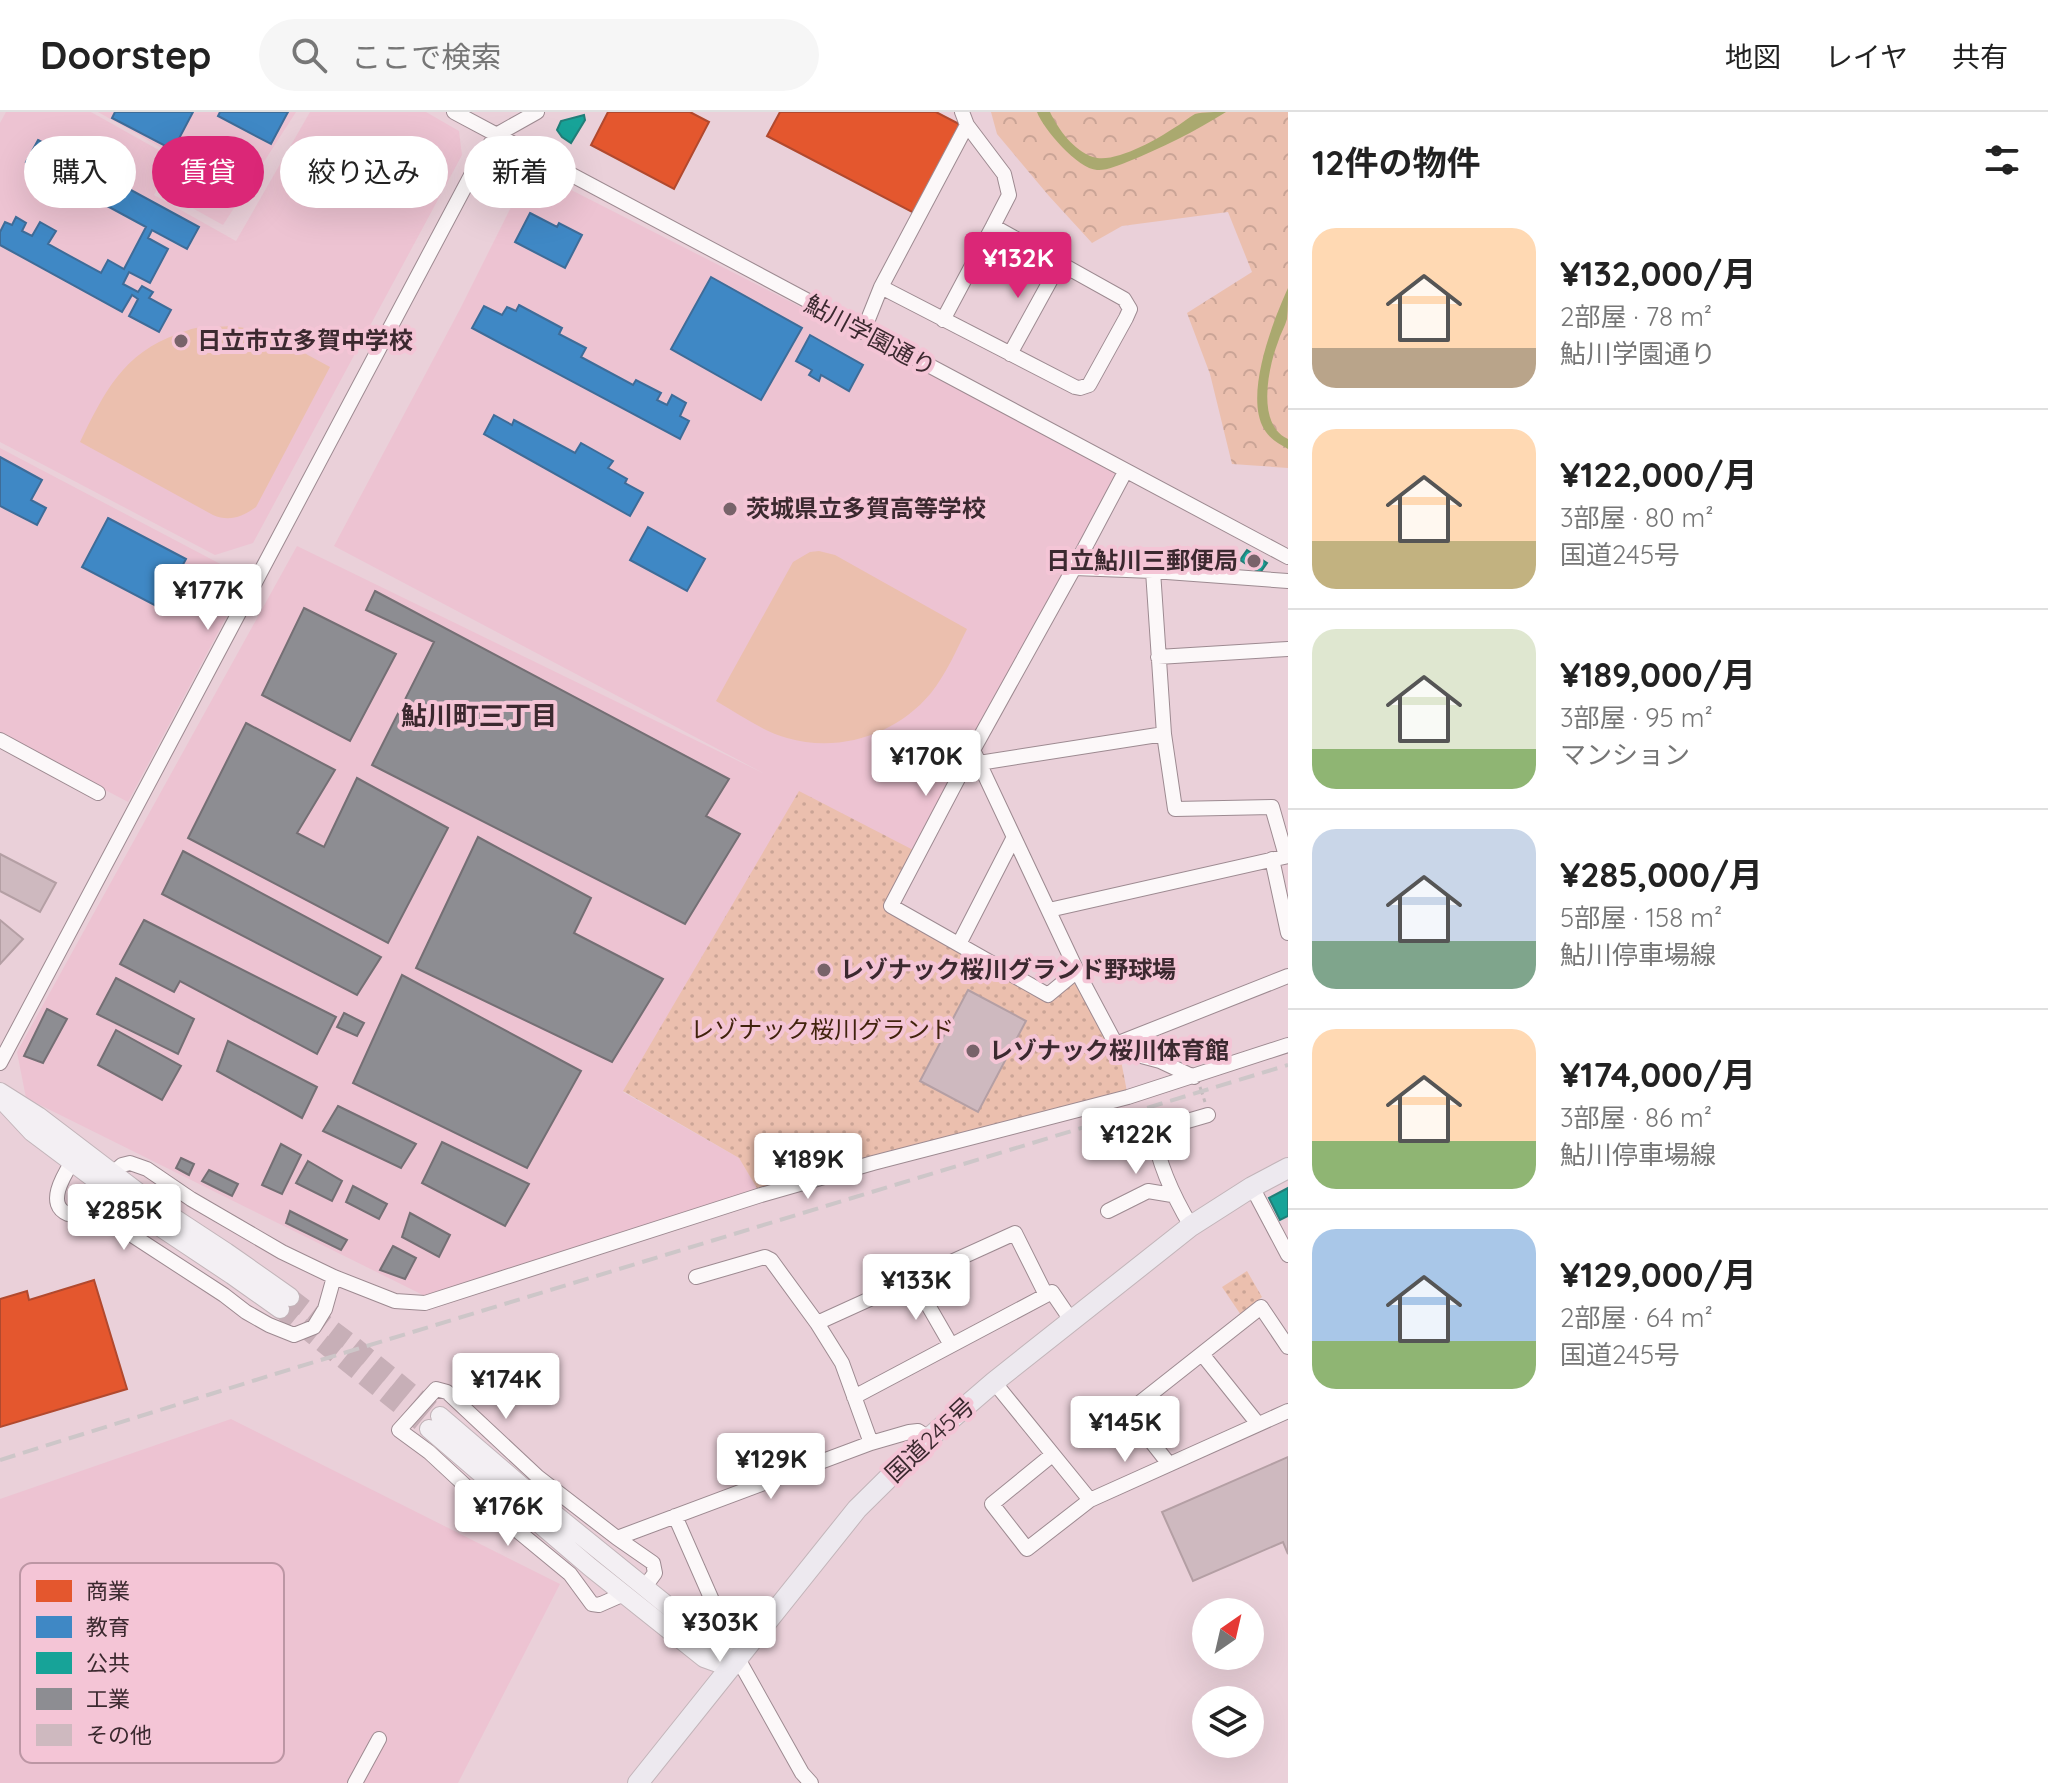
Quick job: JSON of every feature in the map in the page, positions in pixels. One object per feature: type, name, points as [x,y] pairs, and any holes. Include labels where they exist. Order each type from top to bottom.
[{"type":"highway","name":"国道245号","points":[[638,1783],[857,1509],[929,1438],[994,1382],[1191,1226],[1288,1168]]},
{"type":"main road","points":[[0,1095],[38,1116],[156,1206],[226,1252],[285,1303],[232,1275],[148,1219],[32,1132],[0,1095]]},
{"type":"main road","points":[[435,1423],[547,1508],[733,1662],[704,1658],[624,1594],[523,1511],[435,1423]]},
{"type":"street","name":"鮎川学園通り","points":[[454,112],[1288,557]]},
{"type":"street","points":[[0,1063],[462,192],[496,135],[537,112]]},
{"type":"street","points":[[863,332],[881,287],[964,119],[1004,174],[1009,195],[943,320]]},
{"type":"street","points":[[881,287],[1075,387],[1089,385],[1130,309],[1124,299],[993,226]]},
{"type":"street","points":[[1010,354],[1060,263]]},
{"type":"street","points":[[1077,971],[1048,995],[891,906],[976,756],[1125,472]]},
{"type":"street","points":[[1074,568],[1288,581]]},
{"type":"street","points":[[1153,571],[1164,734],[1175,809],[1272,807],[1282,857],[1288,933]]},
{"type":"street","points":[[1158,657],[1288,649]]},
{"type":"street","points":[[976,756],[1164,734]]},
{"type":"street","points":[[0,740],[98,793]]},
{"type":"street","points":[[976,756],[1077,971],[1119,1050],[1160,1061],[1194,1077]]},
{"type":"street","points":[[959,944],[1014,837]]},
{"type":"street","points":[[1049,910],[1282,857]]},
{"type":"street","points":[[1116,1044],[1288,976]]},
{"type":"street","points":[[113,1173],[130,1163],[147,1169],[191,1199],[282,1252],[395,1301],[425,1303],[761,1195],[1128,1097],[1288,1045]]},
{"type":"street","points":[[1191,1226],[1172,1195],[1153,1131],[1208,1115]]},
{"type":"street","points":[[72,1162],[60,1181],[57,1194],[59,1206],[68,1214],[100,1216],[269,1325],[294,1335],[314,1327],[325,1309],[334,1277]]},
{"type":"street","points":[[1252,1187],[1288,1255]]},
{"type":"street","points":[[1108,1211],[1148,1191],[1172,1195]]},
{"type":"street","points":[[817,1323],[1015,1233],[1046,1295]]},
{"type":"street","points":[[696,1277],[765,1257],[771,1260],[842,1363],[871,1443]]},
{"type":"street","points":[[913,1279],[951,1345]]},
{"type":"street","points":[[854,1397],[1052,1292],[1071,1320]]},
{"type":"street","points":[[1169,1464],[1128,1412],[1261,1307],[1288,1347]]},
{"type":"street","points":[[1202,1354],[1258,1424]]},
{"type":"street","points":[[994,1382],[1090,1500]]},
{"type":"street","points":[[624,1594],[599,1605],[592,1604],[570,1574],[485,1504],[429,1452],[399,1430],[436,1389],[447,1392],[538,1477],[653,1563],[655,1573],[644,1588]]},
{"type":"street","points":[[1052,1455],[992,1504],[1027,1549],[1090,1500],[1288,1411]]},
{"type":"street","points":[[617,1538],[871,1443],[918,1431],[929,1438]]},
{"type":"street","points":[[675,1516],[733,1662],[811,1783]]},
{"type":"street","points":[[355,1783],[379,1739]]},
{"type":"path","points":[[1194,1077],[1203,1091],[1208,1115]]},
{"type":"shaded area","name":"日立市立多賀中学校","points":[[6,112],[91,112],[134,136],[24,136],[24,208],[136,208],[136,137],[152,146],[152,208],[177,208],[236,241],[255,208],[264,208],[264,192],[280,164],[280,208],[433,208],[253,543],[215,555],[0,442],[0,123]]},
{"type":"shaded area","points":[[98,112],[296,112],[264,162],[264,136],[152,136],[152,142]]},
{"type":"shaded area","name":"日立市立多賀中学校","points":[[310,112],[426,112],[459,131],[462,155],[448,181],[448,136],[296,136]]},
{"type":"shaded area","points":[[1037,112],[1050,112],[1073,145],[1086,154],[1102,158],[1123,154],[1146,144],[1195,114],[1226,112],[1165,145],[1101,170],[1089,168],[1071,156],[1054,138]]},
{"type":"shaded area","points":[[576,192],[1125,472],[919,853],[623,1092],[739,1158],[761,1195],[429,1298],[26,1098],[17,1052],[297,546],[765,774],[334,546],[510,208],[576,208]]},
{"type":"shaded area","points":[[192,208],[234,208],[223,225]]},
{"type":"shaded area","points":[[1288,288],[1287,319],[1274,353],[1267,395],[1272,422],[1278,432],[1288,439],[1288,449],[1264,429],[1257,397],[1263,358]]},
{"type":"shaded area","points":[[0,448],[247,578],[128,802],[0,734]]},
{"type":"shaded area","points":[[231,1419],[560,1584],[458,1783],[0,1783],[0,1499]]},
{"type":"green space","points":[[991,112],[1288,112],[1288,468],[1232,464],[1210,374],[1187,313],[1252,272],[1228,212],[1122,226],[1092,243],[997,134]]},
{"type":"green space","points":[[233,326],[261,331],[330,367],[256,507],[240,516],[224,518],[213,515],[80,442],[107,391],[143,352],[191,329]]},
{"type":"green space","points":[[810,552],[835,555],[967,629],[941,678],[917,708],[884,730],[865,737],[827,743],[778,735],[716,701],[793,562]]},
{"type":"green space","name":"レゾナック桜川グランド","points":[[799,791],[919,853],[892,906],[1047,995],[1077,971],[1119,1050],[1128,1097],[761,1195],[739,1158],[623,1091]]},
{"type":"green space","points":[[1247,1271],[1262,1297],[1241,1315],[1222,1287]]},
{"type":"building: 商業","points":[[608,112],[690,112],[709,122],[674,189],[591,145]]},
{"type":"building: 商業","points":[[780,112],[936,112],[961,125],[914,213],[767,136]]},
{"type":"building: 商業","points":[[94,1280],[127,1389],[0,1427],[0,1299],[27,1291],[29,1300]]},
{"type":"building: 教育","points":[[115,112],[193,112],[180,136],[152,136],[152,139],[112,118]]},
{"type":"building: 教育","points":[[220,112],[288,112],[271,144],[264,140],[264,136],[256,136],[218,116]]},
{"type":"building: 教育","points":[[136,193],[152,201],[152,208],[164,208],[199,227],[187,249],[152,230],[148,238],[168,249],[150,283],[129,272],[123,284],[138,292],[142,286],[153,292],[149,298],[171,310],[159,332],[129,316],[138,299],[132,295],[122,312],[0,245],[0,232],[5,222],[12,225],[16,217],[26,223],[22,231],[32,236],[40,222],[56,231],[48,244],[101,273],[108,260],[124,269],[146,227],[111,208],[136,208]]},
{"type":"building: 教育","points":[[530,213],[582,235],[565,268],[515,242]]},
{"type":"building: 教育","points":[[711,277],[802,328],[761,400],[671,349]]},
{"type":"building: 教育","points":[[519,305],[562,328],[559,334],[586,348],[581,357],[633,385],[636,380],[661,393],[657,400],[667,405],[672,395],[686,403],[680,416],[689,421],[680,439],[472,328],[484,306],[502,315],[507,307],[516,311]]},
{"type":"building: 教育","points":[[810,335],[863,365],[849,391],[821,375],[819,381],[809,375],[812,370],[796,361]]},
{"type":"building: 教育","points":[[494,415],[512,425],[514,420],[575,453],[581,443],[613,461],[608,468],[643,493],[630,516],[484,434]]},
{"type":"building: 教育","points":[[0,457],[42,480],[31,500],[46,508],[37,525],[0,506]]},
{"type":"building: 教育","points":[[108,518],[186,559],[160,608],[82,567]]},
{"type":"building: 教育","points":[[648,527],[705,559],[687,591],[630,560]]},
{"type":"building: 公共","points":[[584,115],[585,120],[575,136],[561,136],[557,130],[561,121]]},
{"type":"building: 公共","points":[[1247,550],[1267,563],[1260,573],[1240,560]]},
{"type":"building: 公共","points":[[1288,1188],[1288,1216],[1280,1220],[1269,1198]]},
{"type":"building: 工業","points":[[375,591],[729,779],[706,816],[740,834],[685,924],[372,765],[434,642],[366,610]]},
{"type":"building: 工業","points":[[304,608],[396,654],[350,741],[262,695]]},
{"type":"building: 工業","points":[[246,723],[335,770],[297,833],[324,847],[357,778],[448,828],[388,943],[188,838]]},
{"type":"building: 工業","points":[[478,837],[591,898],[574,933],[663,979],[612,1062],[416,968]]},
{"type":"building: 工業","points":[[183,851],[381,957],[357,995],[162,894]]},
{"type":"building: 工業","points":[[144,920],[336,1017],[317,1054],[180,981],[174,992],[120,964]]},
{"type":"building: 工業","points":[[402,975],[581,1071],[527,1168],[353,1083]]},
{"type":"building: 工業","points":[[116,978],[194,1019],[178,1054],[97,1014]]},
{"type":"building: 工業","points":[[47,1009],[67,1019],[43,1063],[24,1056]]},
{"type":"building: 工業","points":[[344,1013],[364,1023],[357,1036],[337,1027]]},
{"type":"building: 工業","points":[[116,1030],[181,1066],[162,1100],[98,1065]]},
{"type":"building: 工業","points":[[228,1041],[317,1087],[302,1118],[217,1071]]},
{"type":"building: 工業","points":[[338,1106],[416,1144],[401,1168],[323,1131]]},
{"type":"building: 工業","points":[[442,1142],[529,1184],[505,1226],[422,1183]]},
{"type":"building: 工業","points":[[281,1144],[301,1155],[282,1194],[262,1185]]},
{"type":"building: 工業","points":[[181,1158],[194,1164],[189,1175],[176,1168]]},
{"type":"building: 工業","points":[[308,1161],[342,1181],[332,1201],[296,1183]]},
{"type":"building: 工業","points":[[209,1170],[238,1184],[232,1196],[202,1181]]},
{"type":"building: 工業","points":[[353,1186],[387,1204],[379,1219],[346,1202]]},
{"type":"building: 工業","points":[[290,1211],[347,1240],[341,1250],[286,1223]]},
{"type":"building: 工業","points":[[410,1213],[450,1235],[439,1257],[402,1237]]},
{"type":"building: 工業","points":[[393,1246],[416,1258],[405,1279],[380,1270]]},
{"type":"building: その他","points":[[0,854],[56,883],[40,912],[0,891]]},
{"type":"building: その他","points":[[0,920],[23,939],[0,964]]},
{"type":"building: その他","name":"レゾナック桜川体育館","points":[[968,990],[1026,1021],[978,1112],[920,1081]]},
{"type":"building: その他","points":[[1288,1457],[1288,1554],[1283,1542],[1193,1581],[1162,1512]]},
{"type":"tunnel","points":[[290,1297],[440,1416]]},
{"type":"tunnel","points":[[280,1309],[429,1429]]},
{"type":"railway","points":[[0,1460],[1288,1065]]},
{"type":"place","name":"日立市立多賀中学校","points":[[181,341]]},
{"type":"place","name":"茨城県立多賀高等学校","points":[[730,509]]},
{"type":"place","name":"日立鮎川三郵便局","points":[[1254,561]]},
{"type":"place","name":"レゾナック桜川グランド野球場","points":[[824,970]]},
{"type":"place","name":"レゾナック桜川体育館","points":[[973,1051]]},
{"type":"district","name":"鮎川町三丁目","points":[[479,716]]}]
